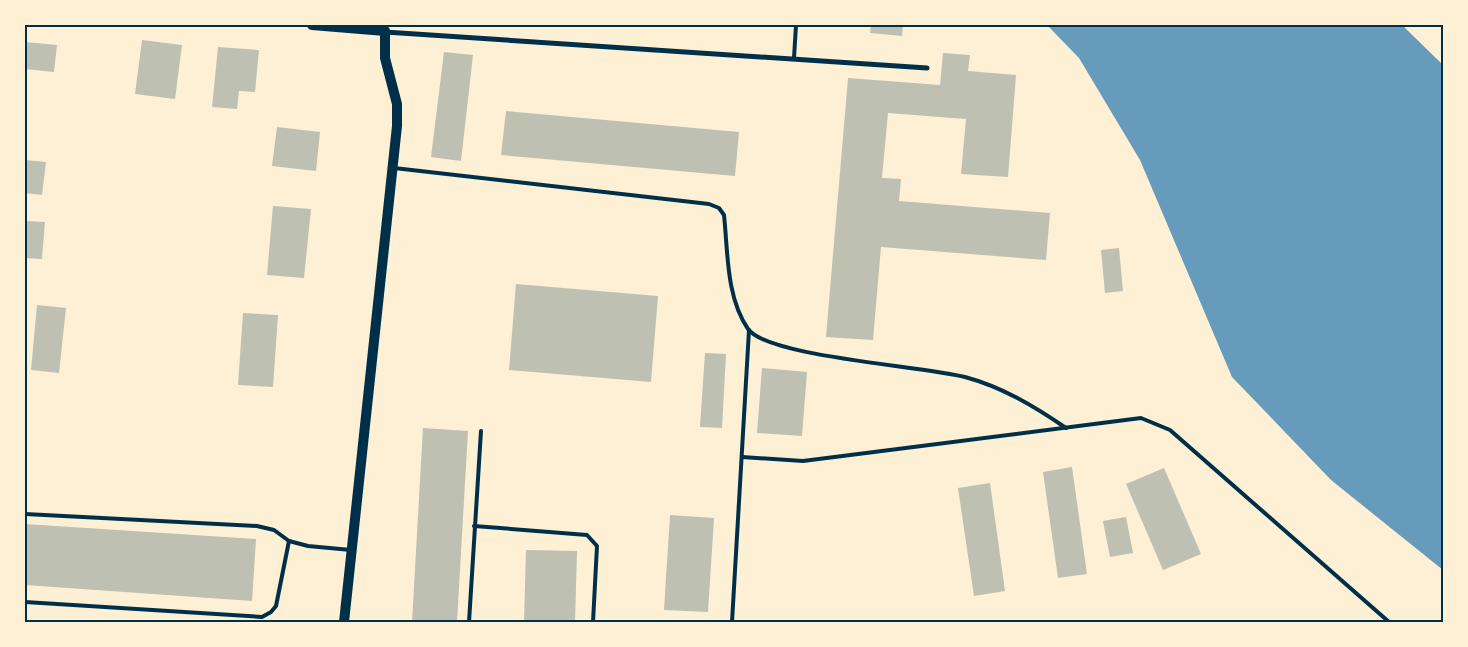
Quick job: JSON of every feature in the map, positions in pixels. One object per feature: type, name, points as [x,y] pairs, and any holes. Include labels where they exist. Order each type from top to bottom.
[{"type":"main road","points":[[312,25],[385,32],[385,58],[397,104],[392,168],[344,622]]},
{"type":"street","points":[[385,32],[927,68]]},
{"type":"lane","points":[[794,58],[796,25]]},
{"type":"lane","points":[[392,168],[709,204],[719,208],[724,214],[732,288],[736,307],[749,330],[760,338],[776,344],[962,376],[983,382],[1022,400],[1066,428]]},
{"type":"lane","points":[[732,622],[749,330]]},
{"type":"lane","points":[[742,457],[803,461],[1142,418],[1170,430],[1388,622]]},
{"type":"lane","points":[[468,622],[481,431]]},
{"type":"lane","points":[[25,514],[257,526],[274,530],[290,540],[308,546],[351,550]]},
{"type":"lane","points":[[474,526],[587,535],[597,546],[593,622]]},
{"type":"lane","points":[[25,602],[262,616],[272,612],[276,606],[290,540]]},
{"type":"water","points":[[1047,25],[1402,25],[1443,65],[1443,570],[1331,480],[1232,377],[1140,160],[1079,58]]},
{"type":"building","points":[[871,25],[903,25],[902,36],[870,33]]},
{"type":"building","points":[[142,40],[182,45],[175,99],[135,94]]},
{"type":"building","points":[[25,42],[57,45],[54,72],[25,69]]},
{"type":"building","points":[[218,47],[259,50],[255,92],[239,91],[237,109],[212,107]]},
{"type":"building","points":[[444,52],[473,55],[461,161],[431,157]]},
{"type":"building","points":[[943,53],[970,55],[968,71],[1016,75],[1008,177],[961,174],[966,119],[888,113],[882,178],[901,179],[899,201],[1050,213],[1046,260],[881,247],[873,340],[826,337],[848,78],[940,85]]},
{"type":"building","points":[[506,111],[739,132],[735,176],[501,155]]},
{"type":"building","points":[[277,127],[320,132],[316,171],[272,166]]},
{"type":"building","points":[[25,160],[46,162],[42,195],[25,193]]},
{"type":"building","points":[[273,206],[311,209],[304,278],[267,275]]},
{"type":"building","points":[[25,221],[45,222],[42,259],[25,258]]},
{"type":"building","points":[[1119,248],[1123,291],[1105,293],[1101,250]]},
{"type":"building","points":[[516,284],[658,296],[651,382],[509,370]]},
{"type":"building","points":[[37,305],[66,308],[59,373],[31,370]]},
{"type":"building","points":[[243,313],[278,315],[273,387],[238,385]]},
{"type":"building","points":[[705,353],[726,354],[722,428],[700,427]]},
{"type":"building","points":[[762,368],[807,372],[802,436],[757,433]]},
{"type":"building","points":[[423,428],[468,431],[457,622],[412,622]]},
{"type":"building","points":[[1072,467],[1087,574],[1058,578],[1043,472]]},
{"type":"building","points":[[1164,468],[1201,554],[1163,570],[1126,484]]},
{"type":"building","points":[[990,483],[1005,591],[974,596],[958,488]]},
{"type":"building","points":[[670,515],[714,518],[708,612],[664,610]]},
{"type":"building","points":[[1126,517],[1133,553],[1110,557],[1103,521]]},
{"type":"building","points":[[25,524],[256,539],[252,601],[25,585]]},
{"type":"building","points":[[526,550],[577,551],[575,622],[524,622]]}]
